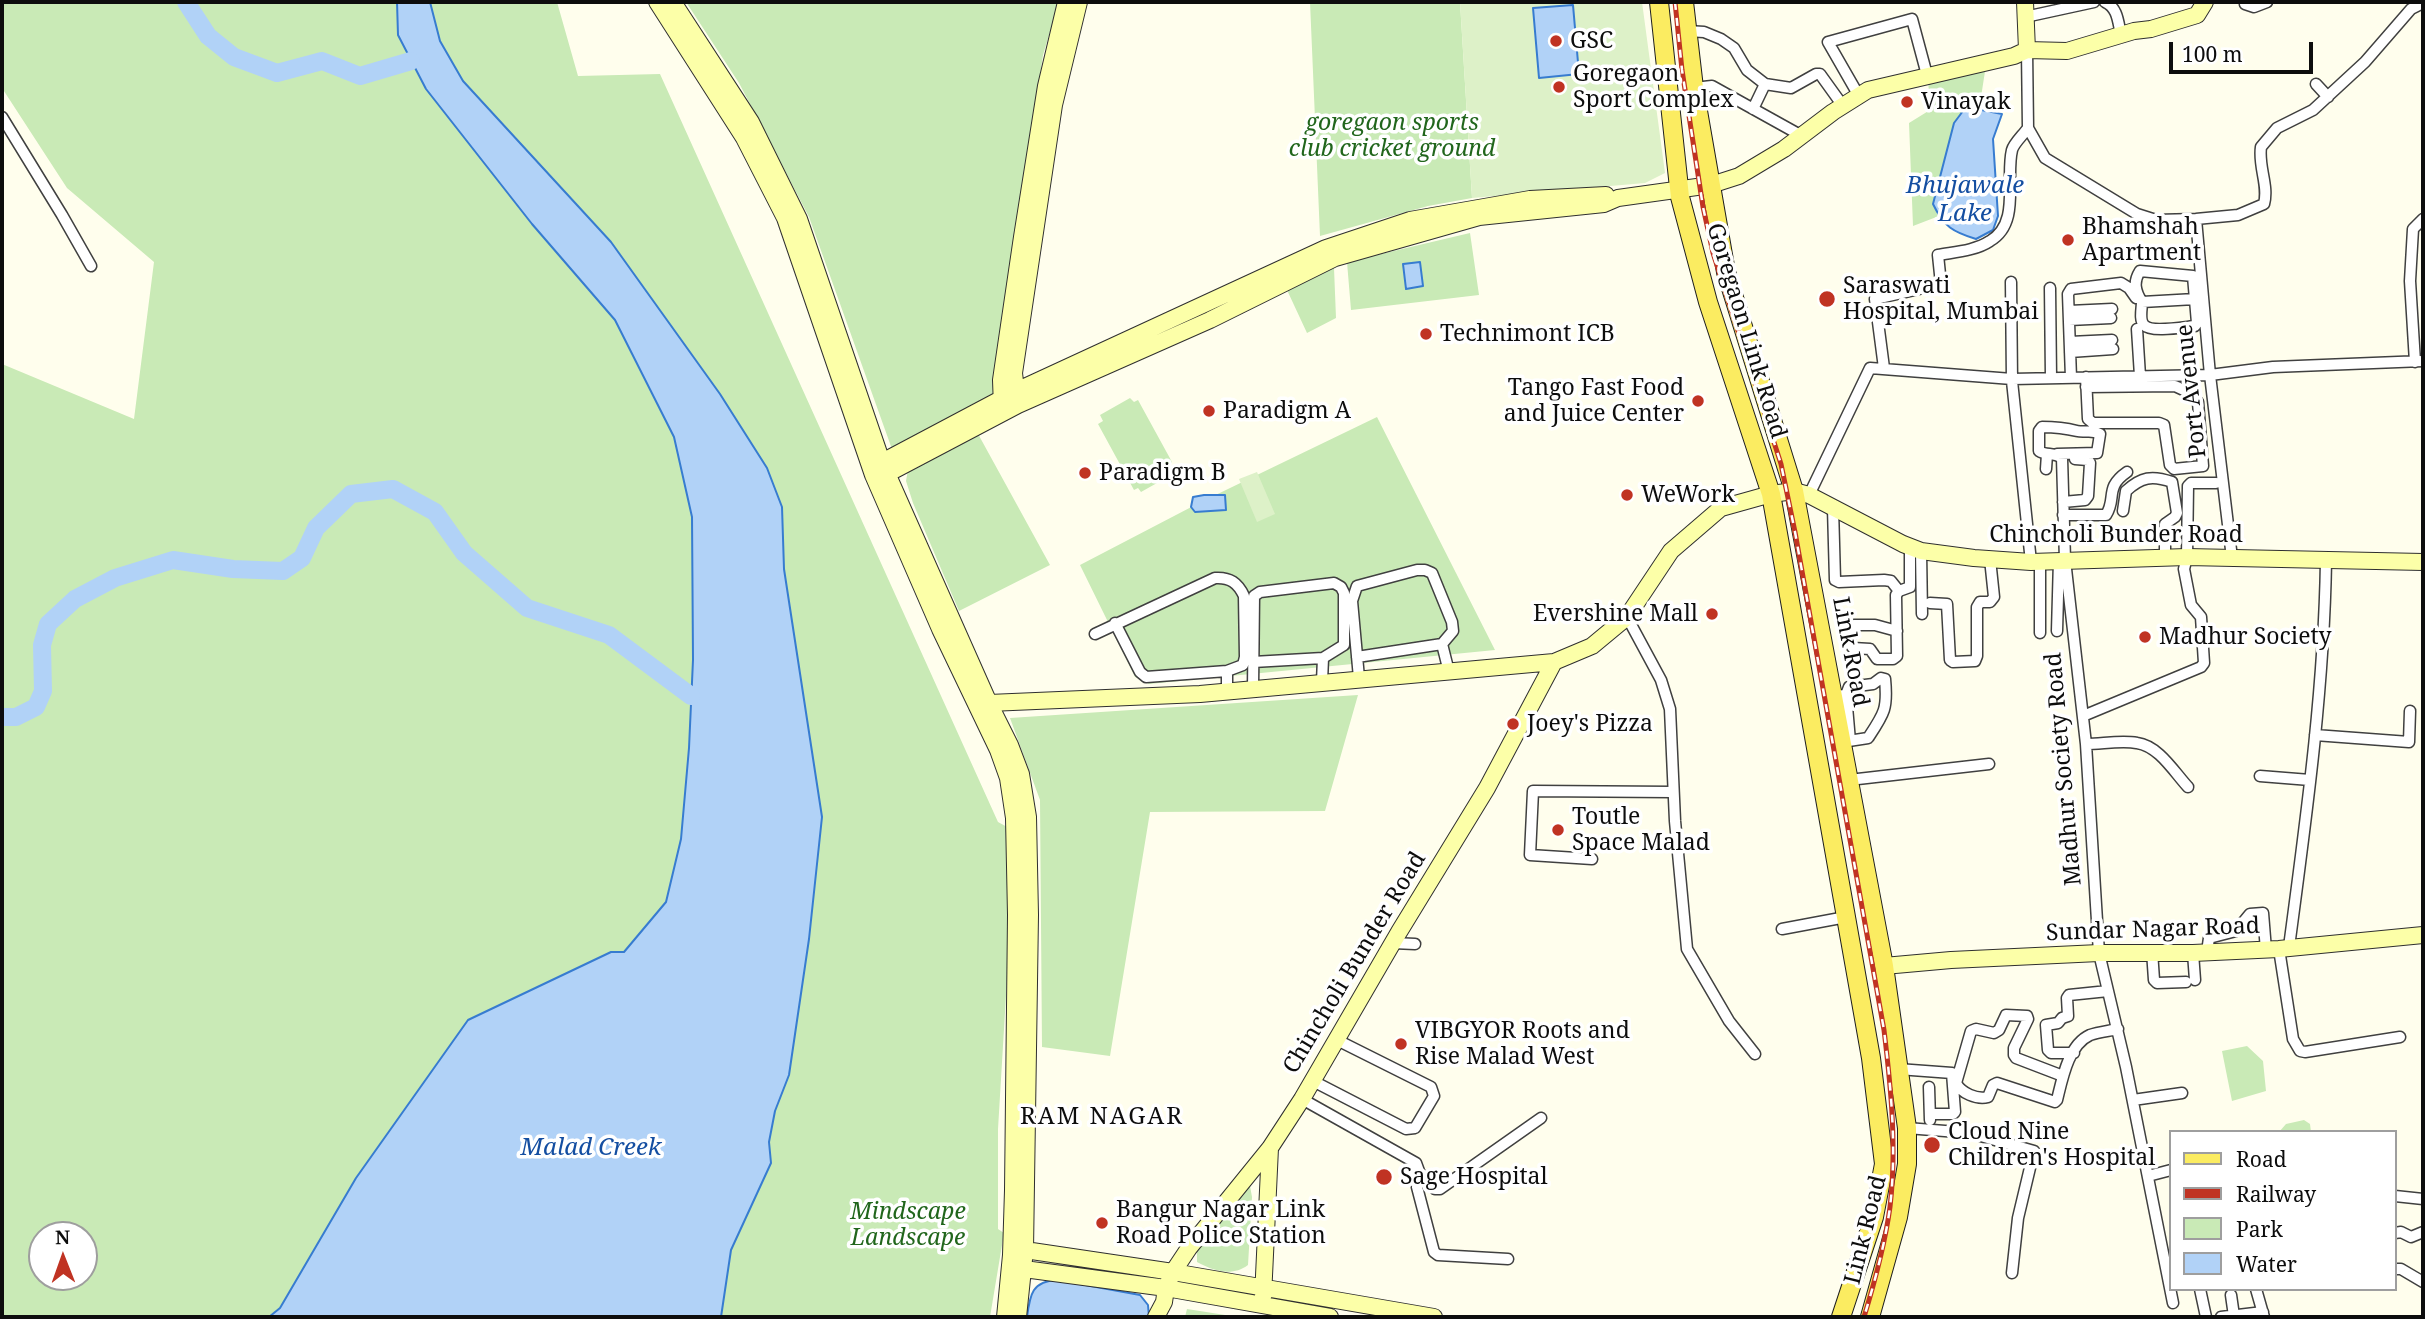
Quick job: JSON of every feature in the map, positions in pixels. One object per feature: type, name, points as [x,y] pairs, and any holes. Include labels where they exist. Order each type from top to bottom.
[{"type":"main road","points":[[1659,2],[1678,185]]},
{"type":"main road","name":"Link Road","points":[[1684,2],[1694,88],[1726,272],[1801,493],[1840,696],[1849,780],[1884,966],[1899,1069],[1907,1128],[1907,1164],[1899,1217],[1870,1317]]},
{"type":"main road","name":"Goregaon Link Road","points":[[1678,185],[1708,303],[1771,494]]},
{"type":"main road","name":"Link Road","points":[[1771,494],[1871,1058],[1884,1164],[1874,1217],[1841,1317]]},
{"type":"main road","points":[[1833,839],[1860,837]]},
{"type":"street","points":[[657,2],[744,138],[785,218],[940,629],[983,704],[1008,778],[1014,818],[1018,1253],[1005,1317]]},
{"type":"street","points":[[673,2],[751,122],[785,187],[813,258],[881,470]]},
{"type":"street","points":[[1010,402],[1054,105],[1066,2]]},
{"type":"street","points":[[1056,71],[1079,2]]},
{"type":"street","points":[[2094,2],[2025,10],[2028,128],[2045,158],[2137,214],[2156,220],[2238,215],[2264,204],[2267,193],[2261,175],[2261,147],[2277,128],[2313,110],[2328,97],[2365,62],[2409,6],[2423,3]]},
{"type":"street","points":[[2105,2],[2113,5],[2121,35]]},
{"type":"street","points":[[881,470],[1010,402],[1272,280],[1326,248],[1410,220],[1530,198],[1602,194],[1618,198],[1678,185],[1711,184],[1739,176],[1868,90],[2014,56],[2027,50],[2067,51],[2197,15],[2205,2]]},
{"type":"street","points":[[2245,4],[2254,7],[2267,2]]},
{"type":"street","points":[[1859,96],[1828,43],[1913,19],[1927,75]]},
{"type":"street","points":[[1687,31],[1704,32],[1721,39],[1734,48],[1747,70],[1765,84],[1791,88],[1820,74],[1843,106]]},
{"type":"street","points":[[1753,109],[1765,84]]},
{"type":"street","points":[[2316,85],[2328,97]]},
{"type":"street","points":[[1694,88],[1712,86],[1802,136]]},
{"type":"street","points":[[2,117],[91,266]]},
{"type":"street","points":[[1884,369],[1875,299],[1941,284],[1938,255],[1990,242],[2004,230],[2008,216],[2012,148],[2028,128]]},
{"type":"street","name":"Port Avenue","points":[[2196,219],[2199,299],[2232,558]]},
{"type":"street","points":[[2086,382],[2140,376],[2210,375],[2273,367],[2419,362],[2410,281],[2413,229],[2423,219]]},
{"type":"street","points":[[2140,271],[2193,276],[2199,299],[2197,323],[2195,326],[2155,330],[2144,326],[2142,302],[2136,293],[2135,279],[2140,271]]},
{"type":"street","points":[[2011,282],[2012,379],[2036,562],[2040,633]]},
{"type":"street","points":[[2071,378],[2068,294],[2071,289],[2121,284],[2129,288],[2136,297],[2137,315]]},
{"type":"street","points":[[2050,288],[2051,378]]},
{"type":"street","points":[[2142,302],[2199,299]]},
{"type":"street","points":[[2069,315],[2111,313]]},
{"type":"street","points":[[2137,329],[2140,376]]},
{"type":"street","points":[[2070,347],[2112,345]]},
{"type":"street","points":[[983,704],[1227,692],[1554,662],[1592,646],[1626,617],[1671,551],[1721,508],[1771,494],[1801,493],[1870,368],[2012,379],[2071,378],[2086,382],[2175,386],[2188,392],[2197,402],[2203,466],[2174,468],[2170,465],[2164,425],[2160,423],[2093,423],[2088,419],[2086,382]]},
{"type":"street","points":[[2197,402],[2213,401]]},
{"type":"street","points":[[2055,455],[2097,453],[2099,434],[2095,431],[2077,431],[2070,428],[2042,427],[2039,431],[2039,451],[2055,455],[2088,460],[2090,463],[2088,496],[2085,500],[2063,502]]},
{"type":"street","points":[[2046,469],[2055,455]]},
{"type":"street","points":[[2055,455],[2063,502],[2057,631]]},
{"type":"street","points":[[2204,458],[2220,457]]},
{"type":"street","points":[[2063,515],[2106,515],[2111,492],[2127,472]]},
{"type":"street","points":[[2123,511],[2126,491],[2141,479],[2172,482],[2177,510],[2175,517],[2165,524],[2165,558]]},
{"type":"street","points":[[2083,716],[2204,663],[2201,617],[2191,605],[2184,569],[2187,557],[2188,486],[2191,483],[2216,482]]},
{"type":"street","name":"Chincholi Bunder Road","points":[[1801,493],[1915,549],[1990,559],[2036,562],[2187,557],[2423,562]]},
{"type":"street","points":[[1833,508],[1835,580],[1891,581],[1899,591]]},
{"type":"street","points":[[1897,631],[1875,625],[1854,625],[1850,629],[1850,644],[1853,648],[1870,649],[1877,659],[1894,659],[1897,656],[1897,631],[1896,595],[1910,587],[1915,549]]},
{"type":"street","points":[[1915,549],[1922,614]]},
{"type":"street","points":[[1930,603],[1947,604],[1950,660],[1975,661],[1977,607],[1980,602],[1990,601],[1994,597],[1990,559]]},
{"type":"street","name":"Madhur Society Road","points":[[2062,560],[2086,744],[2099,953],[2118,1029],[2169,1277]]},
{"type":"street","points":[[2278,949],[2310,780],[2325,618],[2326,561]]},
{"type":"street","points":[[1357,657],[1442,644],[1453,631],[1452,622],[1433,573],[1425,569],[1417,570],[1357,586],[1352,601],[1357,657],[1359,678]]},
{"type":"street","points":[[1095,634],[1115,623],[1215,578],[1224,577],[1233,580],[1244,596],[1243,665],[1227,671],[1146,677],[1140,672],[1115,623]]},
{"type":"street","points":[[1253,662],[1323,658],[1341,648],[1345,640],[1345,593],[1341,587],[1334,583],[1260,592],[1254,596],[1253,662],[1253,689]]},
{"type":"street","points":[[1626,617],[1661,680],[1670,709],[1674,792],[1688,949],[1729,1021],[1755,1054]]},
{"type":"street","points":[[1442,644],[1449,672]]},
{"type":"street","points":[[1322,682],[1323,658]]},
{"type":"street","name":"Chincholi Bunder Road","points":[[1166,1302],[1173,1272],[1189,1248],[1270,1149],[1301,1099],[1487,788],[1554,662]]},
{"type":"street","points":[[1227,671],[1227,692]]},
{"type":"street","points":[[1840,696],[1849,687],[1873,684],[1881,678],[1885,679],[1887,698],[1884,714],[1868,738],[1846,741]]},
{"type":"street","points":[[2315,735],[2409,742],[2410,711]]},
{"type":"street","points":[[2086,744],[2138,743],[2147,746],[2158,753],[2188,787]]},
{"type":"street","points":[[1849,780],[1989,764]]},
{"type":"street","points":[[2260,776],[2310,780]]},
{"type":"street","points":[[1592,859],[1530,855],[1534,791],[1674,792]]},
{"type":"street","points":[[2152,951],[2154,980],[2157,983],[2190,981],[2208,938],[2236,931],[2250,914],[2263,913],[2278,949],[2293,1039],[2300,1051],[2400,1037]]},
{"type":"street","points":[[1782,929],[1846,917]]},
{"type":"street","name":"Sundar Nagar Road","points":[[1884,966],[2099,953],[2278,949],[2423,935]]},
{"type":"street","points":[[1393,943],[1415,944]]},
{"type":"street","points":[[2074,1053],[2051,1053],[2048,1050],[2046,1025],[2059,1023],[2062,1018],[2068,1016],[2069,995],[2108,991]]},
{"type":"street","points":[[2063,1076],[2016,1058],[2014,1048],[2028,1019],[2027,1016],[2011,1014],[2006,1015],[1999,1030],[1994,1033],[1976,1029],[1971,1031],[1956,1083],[1960,1090],[1981,1099],[1987,1097],[1997,1083],[2054,1102],[2074,1053],[2089,1036],[2118,1029]]},
{"type":"street","points":[[1311,1080],[1406,1129],[1415,1128],[1434,1096],[1431,1087],[1335,1039]]},
{"type":"street","points":[[1899,1069],[1952,1073],[1955,1112],[1930,1114]]},
{"type":"street","points":[[1929,1087],[1930,1130]]},
{"type":"street","points":[[2133,1100],[2182,1093]]},
{"type":"street","points":[[1301,1099],[1416,1163],[1420,1174],[1417,1186],[1434,1252],[1438,1255],[1508,1259]]},
{"type":"street","points":[[1420,1174],[1428,1178],[1435,1189],[1440,1189],[1541,1118]]},
{"type":"street","points":[[1907,1128],[1970,1133],[2034,1151],[2018,1218],[2011,1273]]},
{"type":"street","points":[[1261,1306],[1265,1288],[1270,1149]]},
{"type":"street","points":[[2148,1176],[2170,1170]]},
{"type":"street","points":[[2397,1196],[2423,1201]]},
{"type":"street","points":[[2411,1237],[2423,1232]]},
{"type":"street","points":[[2397,1233],[2411,1237],[2423,1246]]},
{"type":"street","points":[[1018,1253],[1024,1269],[1018,1317]]},
{"type":"street","points":[[1018,1253],[1173,1272],[1434,1317]]},
{"type":"street","points":[[1024,1269],[1166,1302],[1261,1306],[1331,1317]]},
{"type":"street","points":[[2397,1269],[2423,1282]]},
{"type":"street","name":"Madhur Society Road","points":[[2171,1291],[2173,1303]]},
{"type":"street","points":[[2200,1291],[2206,1317]]},
{"type":"street","points":[[2221,1317],[2264,1315],[2257,1291]]},
{"type":"street","points":[[2231,1294],[2234,1316]]},
{"type":"street","points":[[1156,1317],[1166,1302]]},
{"type":"green space","points":[[2,2],[397,2],[398,35],[577,274],[615,320],[674,437],[692,517],[693,660],[689,748],[681,839],[666,902],[624,952],[611,952],[468,1020],[280,1308],[269,1317],[2,1317],[2,364],[134,419],[154,262],[67,188],[2,88]]},
{"type":"green space","name":"Mindscape Landscape","points":[[430,2],[557,2],[578,76],[660,74],[998,822],[1009,828],[1007,979],[998,1129],[998,1229],[1004,1233],[990,1317],[721,1317],[731,1250],[771,1163],[769,1142],[775,1110],[789,1075],[809,939],[822,817],[784,569],[782,507],[611,242],[463,81],[440,40]]},
{"type":"green space","points":[[686,2],[1059,2],[1043,55],[993,396],[893,452],[809,217],[739,83]]},
{"type":"green space","name":"goregaon sports club cricket ground","points":[[1310,2],[1460,2],[1472,198],[1428,206],[1320,236]]},
{"type":"green space","name":"Goregaon Sport Complex","points":[[1460,2],[1642,2],[1665,173],[1645,183],[1472,198]]},
{"type":"green space","points":[[1986,65],[1979,110],[1966,107],[1954,123],[1933,204],[1939,216],[1913,226],[1909,123],[1930,110],[1928,78]]},
{"type":"green space","points":[[1470,233],[1479,295],[1351,310],[1347,262]]},
{"type":"green space","points":[[1334,268],[1336,318],[1307,333],[1287,290]]},
{"type":"green space","points":[[1130,398],[1134,402],[1138,400],[1172,462],[1168,467],[1173,474],[1141,492],[1138,488],[1134,490],[1098,424],[1103,421],[1100,415]]},
{"type":"green space","points":[[1377,417],[1495,650],[1149,684],[1135,677],[1080,565],[1199,503]]},
{"type":"green space","points":[[977,432],[1050,565],[959,611],[906,481],[908,470]]},
{"type":"green space","points":[[1257,472],[1275,514],[1257,522],[1239,479]]},
{"type":"green space","points":[[1358,695],[1325,811],[1150,812],[1110,1056],[1042,1047],[1040,800],[1010,718]]},
{"type":"green space","points":[[2247,1046],[2263,1061],[2266,1091],[2232,1101],[2222,1051]]},
{"type":"green space","points":[[2304,1120],[2310,1124],[2311,1130],[2281,1130],[2286,1124]]},
{"type":"green space","points":[[1250,1186],[1252,1197],[1248,1265],[1229,1272],[1197,1262],[1197,1251],[1242,1188]]},
{"type":"green space","points":[[1187,1309],[1238,1317],[1185,1317]]},
{"type":"water","name":"Malad Creek","points":[[397,2],[430,2],[440,41],[463,81],[611,242],[720,394],[767,468],[782,507],[784,569],[822,817],[809,939],[789,1075],[775,1111],[769,1142],[771,1163],[731,1250],[721,1317],[269,1317],[280,1308],[356,1178],[468,1020],[611,952],[624,952],[666,902],[681,839],[693,660],[692,517],[674,437],[615,320],[532,224],[426,89],[398,35]]},
{"type":"water","name":"GSC","points":[[1573,5],[1579,74],[1539,78],[1533,8]]},
{"type":"water","name":"Bhujawale Lake","points":[[1966,107],[2002,114],[1993,139],[1998,216],[1993,230],[1976,239],[1950,228],[1933,204],[1954,123]]},
{"type":"water","points":[[1420,262],[1423,286],[1406,289],[1403,264]]},
{"type":"water","points":[[1225,495],[1226,510],[1195,512],[1191,507],[1193,497]]},
{"type":"water","points":[[1058,1280],[1140,1295],[1148,1305],[1149,1317],[1027,1317],[1034,1290],[1043,1283]]},
{"type":"waterway","points":[[186,2],[208,36],[234,57],[277,73],[322,61],[360,76],[411,61]]},
{"type":"waterway","points":[[2,717],[16,717],[36,707],[43,691],[42,645],[48,624],[75,599],[115,578],[173,560],[233,569],[283,571],[302,558],[316,528],[351,494],[393,489],[435,512],[464,553],[527,608],[609,635],[691,696]]},
{"type":"railway","points":[[1675,2],[1682,70],[1703,207],[1713,253],[1781,464],[1884,1030],[1892,1118],[1892,1185],[1882,1249],[1864,1317]]},
{"type":"place","name":"GSC","points":[[1556,41]]},
{"type":"place","name":"Goregaon Sport Complex","points":[[1559,87]]},
{"type":"place","name":"Vinayak","points":[[1907,102]]},
{"type":"place","name":"Bhamshah Apartment","points":[[2068,240]]},
{"type":"place","name":"Saraswati Hospital, Mumbai","points":[[1827,299]]},
{"type":"place","name":"Technimont ICB","points":[[1426,334]]},
{"type":"place","name":"Tango Fast Food and Juice Center","points":[[1698,401]]},
{"type":"place","name":"Paradigm A","points":[[1209,411]]},
{"type":"place","name":"Paradigm B","points":[[1085,473]]},
{"type":"place","name":"WeWork","points":[[1627,495]]},
{"type":"place","name":"Evershine Mall","points":[[1712,614]]},
{"type":"place","name":"Madhur Society","points":[[2145,637]]},
{"type":"place","name":"Joey's Pizza","points":[[1513,724]]},
{"type":"place","name":"Toutle Space Malad","points":[[1558,830]]},
{"type":"place","name":"VIBGYOR Roots and Rise Malad West","points":[[1401,1044]]},
{"type":"place","name":"Cloud Nine Children's Hospital","points":[[1932,1145]]},
{"type":"place","name":"Sage Hospital","points":[[1384,1177]]},
{"type":"place","name":"Bangur Nagar Link Road Police Station","points":[[1102,1223]]},
{"type":"district","name":"RAM NAGAR","points":[[1102,1117]]}]
